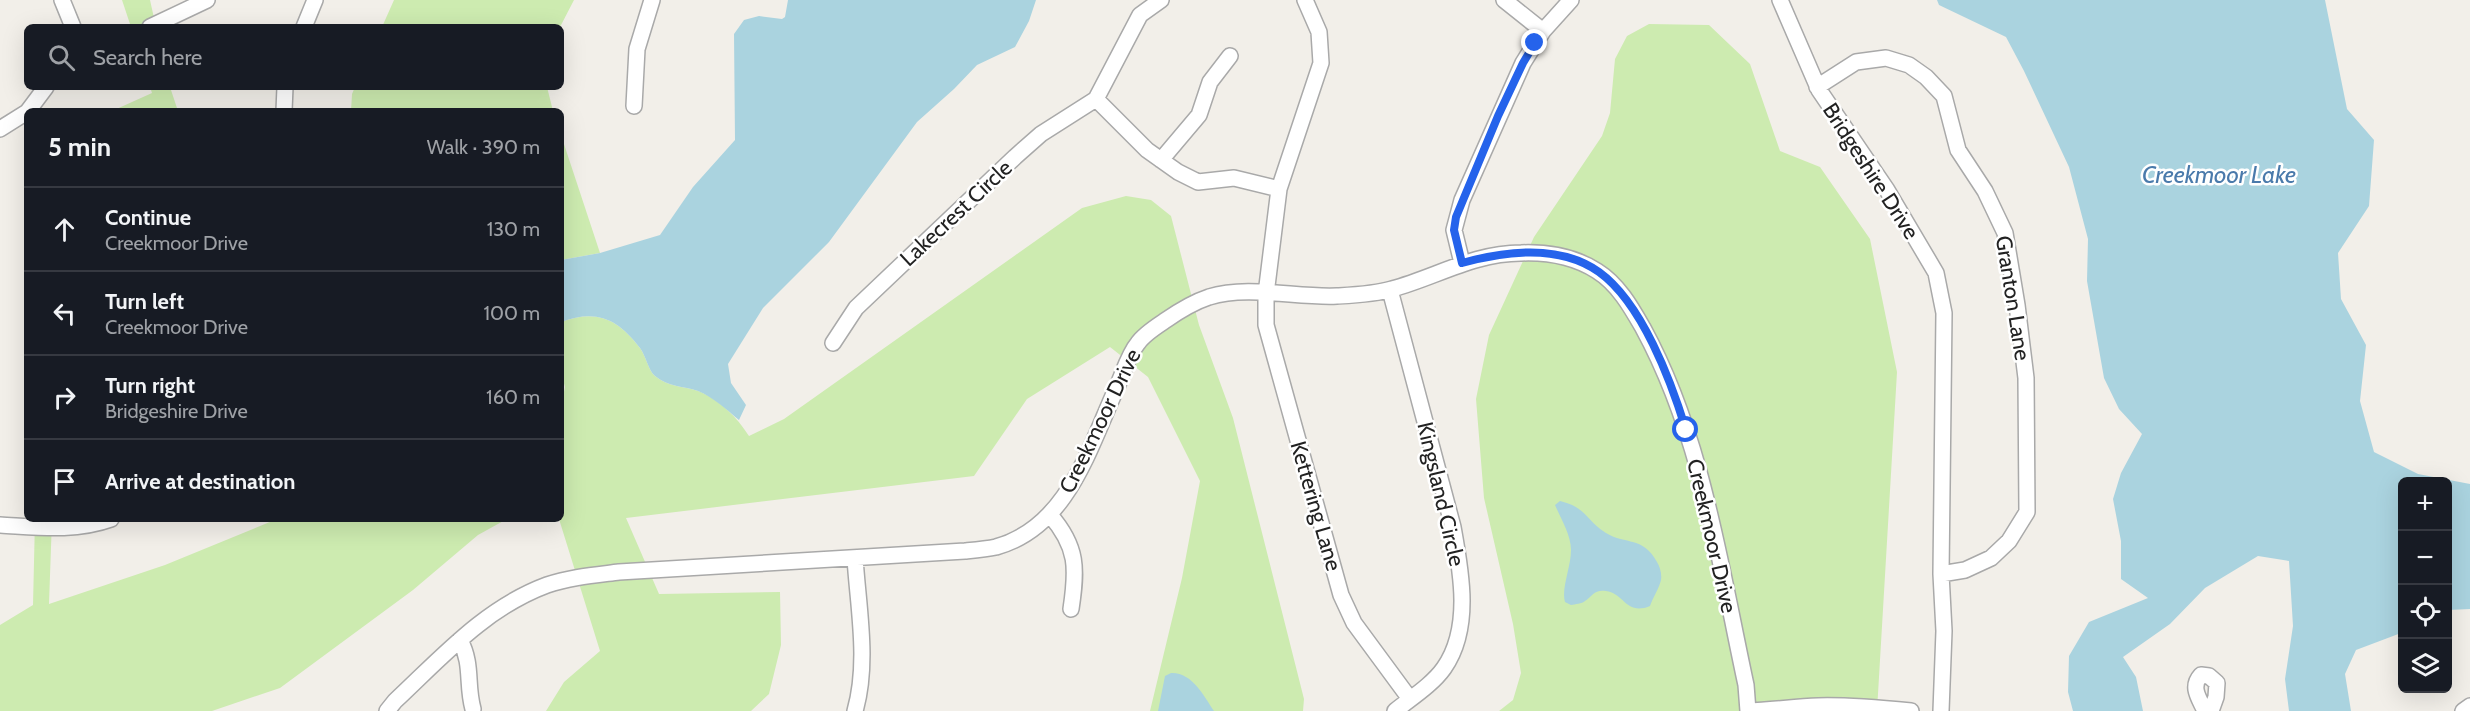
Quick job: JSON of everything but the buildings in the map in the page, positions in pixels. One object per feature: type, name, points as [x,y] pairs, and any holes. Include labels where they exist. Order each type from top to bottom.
[{"type":"street","points":[[62,0],[72,24]]},
{"type":"street","points":[[156,24],[207,0]]},
{"type":"street","points":[[305,24],[315,0]]},
{"type":"street","points":[[634,106],[637,49],[652,0]]},
{"type":"street","name":"Lakecrest Circle","points":[[833,343],[856,308],[1015,157],[1041,134],[1096,99],[1140,15],[1161,0]]},
{"type":"street","points":[[1266,294],[1279,189],[1322,63],[1320,32],[1305,0]]},
{"type":"street","points":[[1504,0],[1543,31]]},
{"type":"street","points":[[1462,263],[1454,230],[1462,200],[1523,63],[1543,31],[1571,0]]},
{"type":"street","name":"Bridgeshire Drive","points":[[1780,0],[1817,87],[1887,190],[1936,273],[1944,313],[1941,574],[1944,631],[1941,711]]},
{"type":"street","points":[[1161,160],[1199,115],[1210,82],[1230,56]]},
{"type":"street","name":"Granton Lane","points":[[1817,87],[1856,62],[1886,58],[1909,65],[1926,77],[1944,96],[1958,150],[1985,191],[2005,233],[2017,305],[2025,378],[2027,512],[2009,541],[1991,558],[1965,570],[1941,574]]},
{"type":"street","points":[[29,108],[44,90]]},
{"type":"street","points":[[284,108],[285,90]]},
{"type":"street","points":[[1096,99],[1147,150],[1178,172],[1198,182],[1234,178],[1279,189]]},
{"type":"street","points":[[0,129],[24,113]]},
{"type":"street","name":"Creekmoor Drive","points":[[387,711],[460,640],[492,613],[518,598],[549,585],[587,576],[965,551],[995,547],[1020,537],[1050,515],[1067,494],[1080,471],[1138,343],[1182,309],[1210,297],[1250,292],[1337,296],[1390,290],[1486,256],[1520,253],[1555,255],[1580,262],[1599,272],[1617,289],[1632,309],[1672,385],[1706,505],[1746,685],[1748,711]]},
{"type":"street","name":"Kingsland Circle","points":[[1390,290],[1453,526],[1458,556],[1461,603],[1460,634],[1453,653],[1443,669],[1395,711]]},
{"type":"street","name":"Kettering Lane","points":[[1266,294],[1266,325],[1341,595],[1354,623],[1410,699]]},
{"type":"street","points":[[1050,515],[1062,529],[1073,552],[1075,584],[1071,609]]},
{"type":"street","points":[[0,525],[66,528],[102,522]]},
{"type":"street","points":[[855,558],[862,666],[855,711]]},
{"type":"street","points":[[460,640],[466,652],[470,674],[468,693],[473,709]]},
{"type":"street","points":[[2205,711],[2195,690],[2195,681],[2200,675],[2210,676],[2217,683],[2216,697],[2211,711]]},
{"type":"street","points":[[1748,711],[1829,706],[1863,706],[1911,711]]},
{"type":"green space","points":[[122,0],[150,0],[155,24],[130,24]]},
{"type":"green space","points":[[394,0],[574,0],[562,24],[383,24]]},
{"type":"green space","points":[[1649,24],[1709,25],[1750,64],[1780,151],[1820,167],[1870,239],[1897,372],[1877,711],[1499,711],[1513,700],[1521,673],[1513,624],[1484,498],[1476,399],[1489,335],[1534,237],[1602,136],[1610,113],[1615,59],[1627,36]]},
{"type":"green space","points":[[151,90],[171,90],[177,108],[119,108],[152,93]]},
{"type":"green space","points":[[354,90],[548,90],[552,108],[351,108]]},
{"type":"green space","points":[[564,144],[600,253],[564,259]]},
{"type":"green space","points":[[1126,196],[1151,200],[1171,216],[1199,325],[1233,418],[1304,699],[1303,711],[1150,711],[1182,578],[1200,481],[1148,377],[1110,347],[1027,399],[974,476],[626,518],[659,594],[780,592],[781,645],[769,694],[751,711],[546,711],[564,682],[600,651],[560,522],[564,522],[564,321],[585,316],[614,323],[623,329],[640,348],[655,376],[676,386],[698,391],[713,399],[739,422],[749,436],[784,419],[1082,208]]},
{"type":"green space","points":[[35,522],[52,522],[49,604],[165,565],[270,522],[502,522],[478,535],[413,590],[280,688],[212,711],[0,711],[0,625],[33,605]]},
{"type":"water","points":[[788,0],[1036,0],[1029,21],[1015,47],[977,65],[917,122],[829,242],[763,308],[728,364],[731,383],[746,405],[739,420],[704,394],[660,380],[651,370],[640,348],[623,329],[614,323],[585,316],[564,321],[564,259],[600,253],[660,235],[693,187],[735,140],[734,34],[744,20],[759,16],[782,19],[785,17]]},
{"type":"water","name":"Creekmoor Lake","points":[[1937,0],[2325,0],[2347,109],[2374,140],[2369,206],[2338,253],[2341,299],[2366,345],[2360,401],[2374,452],[2418,474],[2434,477],[2398,477],[2398,634],[2356,650],[2345,674],[2351,711],[2289,711],[2285,679],[2293,626],[2289,561],[2258,556],[2205,588],[2170,624],[2123,657],[2136,677],[2143,711],[2073,711],[2068,692],[2069,656],[2089,622],[2148,598],[2121,579],[2121,541],[2113,499],[2121,473],[2142,434],[2119,409],[2104,378],[2087,281],[2088,239],[2069,167],[2024,71],[2006,37],[1939,5]]},
{"type":"water","name":"Creekmoor Lake","points":[[2452,481],[2470,484],[2470,609],[2452,610]]},
{"type":"water","points":[[1560,501],[1576,507],[1606,533],[1640,545],[1652,554],[1659,566],[1661,578],[1650,606],[1636,608],[1612,593],[1602,591],[1596,592],[1584,602],[1571,605],[1565,602],[1564,591],[1570,563],[1571,544],[1555,505]]},
{"type":"water","points":[[1171,673],[1185,676],[1191,681],[1202,692],[1214,711],[1158,711],[1165,676]]},
{"type":"route","points":[[1535,43],[1498,116],[1456,217],[1454,230],[1462,263],[1486,256],[1520,253],[1555,255],[1580,262],[1599,272],[1617,289],[1632,309],[1650,341],[1672,385],[1686,430]]}]
